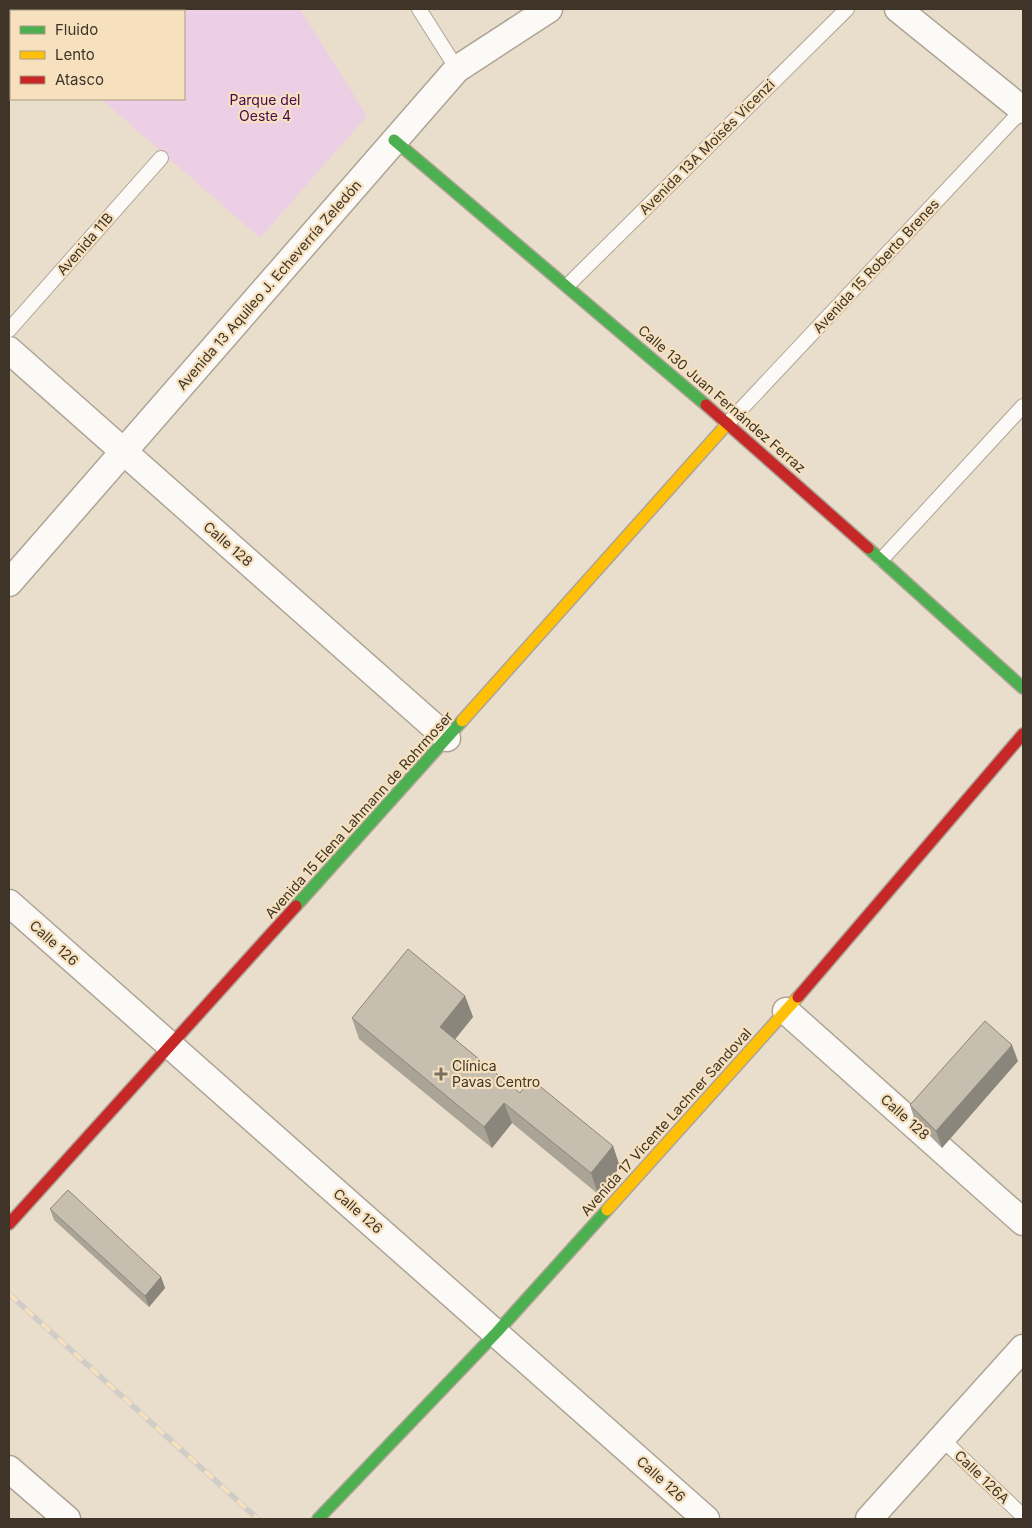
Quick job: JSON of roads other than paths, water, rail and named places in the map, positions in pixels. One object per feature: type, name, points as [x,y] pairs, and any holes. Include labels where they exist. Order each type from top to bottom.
[{"type":"street","name":"Avenida 13 Aquileo J. Echeverría Zeledón","points":[[9,583],[457,69],[549,9]]},
{"type":"street","points":[[898,9],[1023,110]]},
{"type":"street","name":"Calle 130 Juan Fernández Ferraz","points":[[394,140],[568,285],[728,423],[882,558],[1023,688]]},
{"type":"street","name":"Calle 128","points":[[9,350],[448,738]]},
{"type":"street","name":"Avenida 15 Elena Lahmann de Rohrmoser","points":[[9,1224],[448,738],[728,423]]},
{"type":"street","name":"Avenida 17 Vicente Lachner Sandoval","points":[[318,1519],[497,1332],[786,1011],[1023,734]]},
{"type":"street","name":"Calle 126","points":[[9,903],[170,1047],[497,1332],[706,1519]]},
{"type":"street","name":"Calle 128","points":[[786,1011],[1023,1222]]},
{"type":"street","points":[[870,1519],[1023,1348]]},
{"type":"street","points":[[9,1469],[67,1519]]},
{"type":"lane","points":[[419,9],[457,69]]},
{"type":"lane","name":"Avenida 13A Moisés Vicenzi","points":[[568,285],[847,9]]},
{"type":"lane","name":"Avenida 15 Roberto Brenes","points":[[728,423],[1023,110]]},
{"type":"lane","name":"Avenida 11B","points":[[9,330],[161,158]]},
{"type":"lane","points":[[882,558],[1023,406]]},
{"type":"lane","name":"Calle 126A","points":[[942,1438],[1023,1516]]},
{"type":"railway","points":[[9,1294],[258,1519]]},
{"type":"place","name":"Clínica Pavas Centro","points":[[441,1074]]},
{"type":"park label","name":"Parque del Oeste 4","points":[[265,108]]}]
